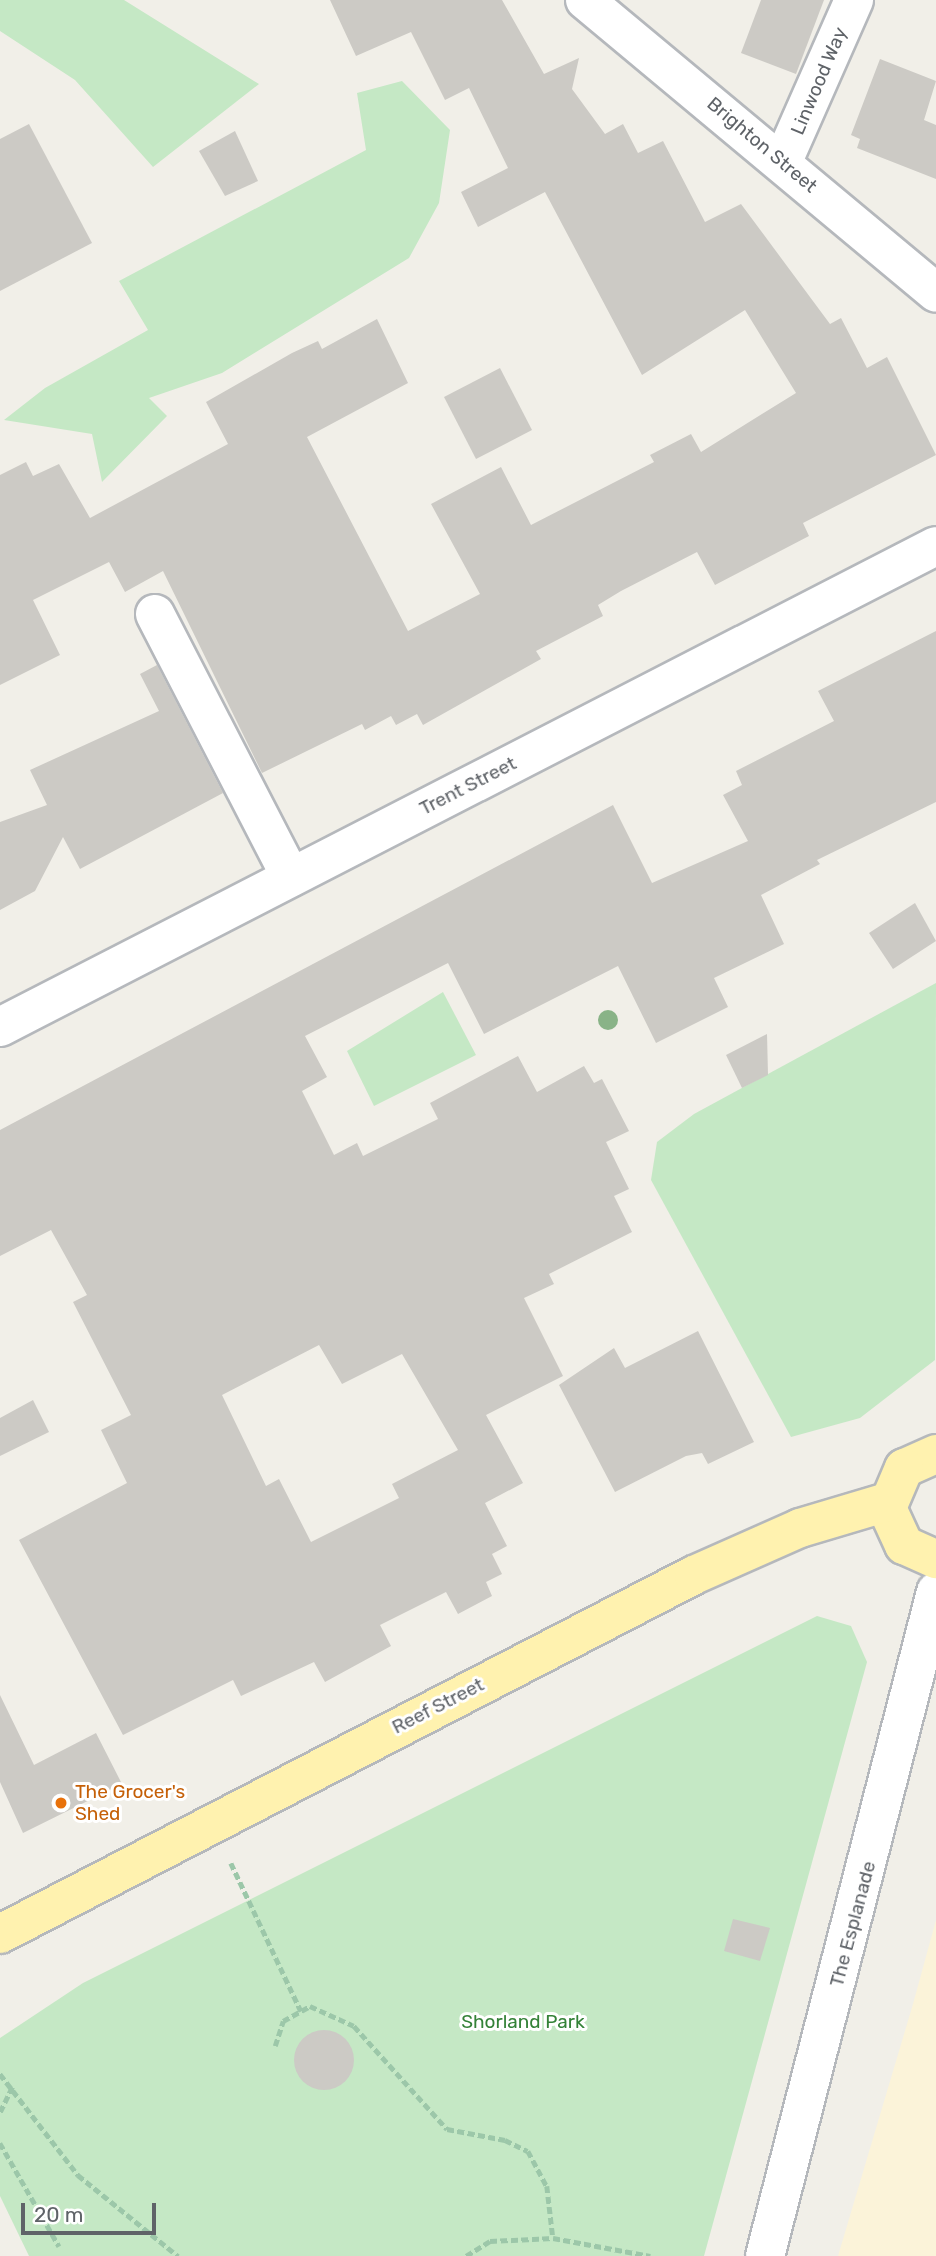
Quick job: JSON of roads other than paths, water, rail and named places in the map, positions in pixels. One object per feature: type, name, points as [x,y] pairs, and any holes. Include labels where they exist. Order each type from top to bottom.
[{"type":"main road","points":[[936,1454],[904,1468],[887,1502],[900,1541],[936,1559]]},
{"type":"main road","name":"Reef Street","points":[[0,1934],[210,1823],[703,1571],[800,1528],[887,1502]]},
{"type":"street","name":"Brighton Street","points":[[585,0],[783,161],[936,292]]},
{"type":"street","name":"Linwood Way","points":[[783,161],[854,0]]},
{"type":"street","name":"Trent Street","points":[[0,1027],[936,546]]},
{"type":"street","points":[[155,614],[291,877]]},
{"type":"street","name":"The Esplanade","points":[[765,2256],[936,1592]]},
{"type":"place","name":"The Grocer's Shed","points":[[61,1803]]},
{"type":"park label","name":"Shorland Park","points":[[523,2022]]}]
